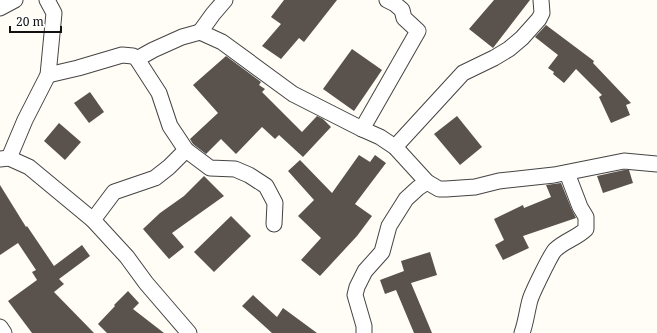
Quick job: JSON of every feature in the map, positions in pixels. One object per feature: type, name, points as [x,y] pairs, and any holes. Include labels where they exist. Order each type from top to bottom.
[{"type":"street","points":[[0,8],[15,0]]},
{"type":"street","points":[[46,0],[54,13],[48,75],[4,158],[29,167],[93,220],[127,257],[146,283],[189,333]]},
{"type":"street","points":[[137,59],[182,37],[200,32],[213,14],[226,0]]},
{"type":"street","points":[[362,129],[418,31],[404,18],[402,10],[396,4],[387,0]]},
{"type":"street","points":[[395,146],[463,73],[499,55],[522,38],[539,19],[542,13],[540,0]]},
{"type":"street","points":[[200,32],[222,42],[293,94],[380,137],[395,146],[427,182],[439,189],[446,190],[499,181],[554,176],[624,161],[657,164]]},
{"type":"street","points":[[48,75],[122,55],[133,56],[137,59],[158,93],[170,126],[186,150],[210,168],[235,169],[249,175],[266,186],[275,203],[274,224]]},
{"type":"street","points":[[93,220],[114,192],[154,178],[169,167],[186,150]]},
{"type":"street","points":[[522,333],[526,323],[530,298],[554,250],[579,236],[586,229],[586,217],[580,207],[567,173]]},
{"type":"street","points":[[364,333],[364,326],[355,295],[357,287],[365,271],[382,252],[389,226],[406,199],[427,182]]},
{"type":"street","points":[[0,327],[4,333]]},
{"type":"building","points":[[284,0],[337,0],[304,42],[299,38],[281,59],[262,46],[281,24],[271,17]]},
{"type":"building","points":[[494,0],[530,0],[493,48],[469,29]]},
{"type":"building","points":[[546,25],[594,61],[593,63],[631,103],[626,105],[630,115],[611,123],[599,97],[602,95],[576,69],[564,83],[553,74],[554,72],[548,68],[558,55],[535,37]]},
{"type":"building","points":[[352,49],[382,70],[354,111],[323,89]]},
{"type":"building","points":[[226,56],[261,82],[259,85],[265,89],[262,92],[302,132],[317,116],[323,119],[331,127],[303,157],[279,135],[275,139],[262,127],[236,154],[221,139],[206,154],[193,144],[190,139],[218,113],[193,85]]},
{"type":"building","points":[[90,92],[104,112],[89,123],[74,103]]},
{"type":"building","points":[[457,116],[482,147],[460,165],[434,134]]},
{"type":"building","points":[[59,123],[81,142],[65,160],[44,141]]},
{"type":"building","points":[[359,155],[370,162],[375,155],[386,163],[355,204],[372,216],[357,236],[320,276],[301,260],[321,238],[298,216],[314,200],[288,171],[300,160],[332,193]]},
{"type":"building","points":[[629,170],[633,183],[603,193],[597,176]]},
{"type":"building","points":[[204,176],[224,196],[172,233],[184,247],[169,259],[143,229],[160,213],[184,196]]},
{"type":"building","points":[[561,183],[576,218],[523,236],[529,248],[503,260],[495,245],[504,240],[494,219],[523,205],[524,208],[551,197],[546,185]]},
{"type":"building","points":[[0,185],[26,227],[27,226],[54,266],[82,245],[90,256],[59,279],[64,284],[54,292],[94,333],[32,333],[8,301],[37,280],[32,272],[36,270],[18,243],[0,255]]},
{"type":"building","points":[[231,216],[251,236],[214,272],[194,252]]},
{"type":"building","points":[[430,252],[437,275],[411,283],[432,333],[414,333],[396,290],[385,294],[380,280],[404,271],[401,261]]},
{"type":"building","points":[[128,291],[139,303],[133,309],[164,333],[107,333],[98,324]]},
{"type":"building","points":[[253,295],[277,317],[283,308],[317,333],[272,333],[242,306]]}]
